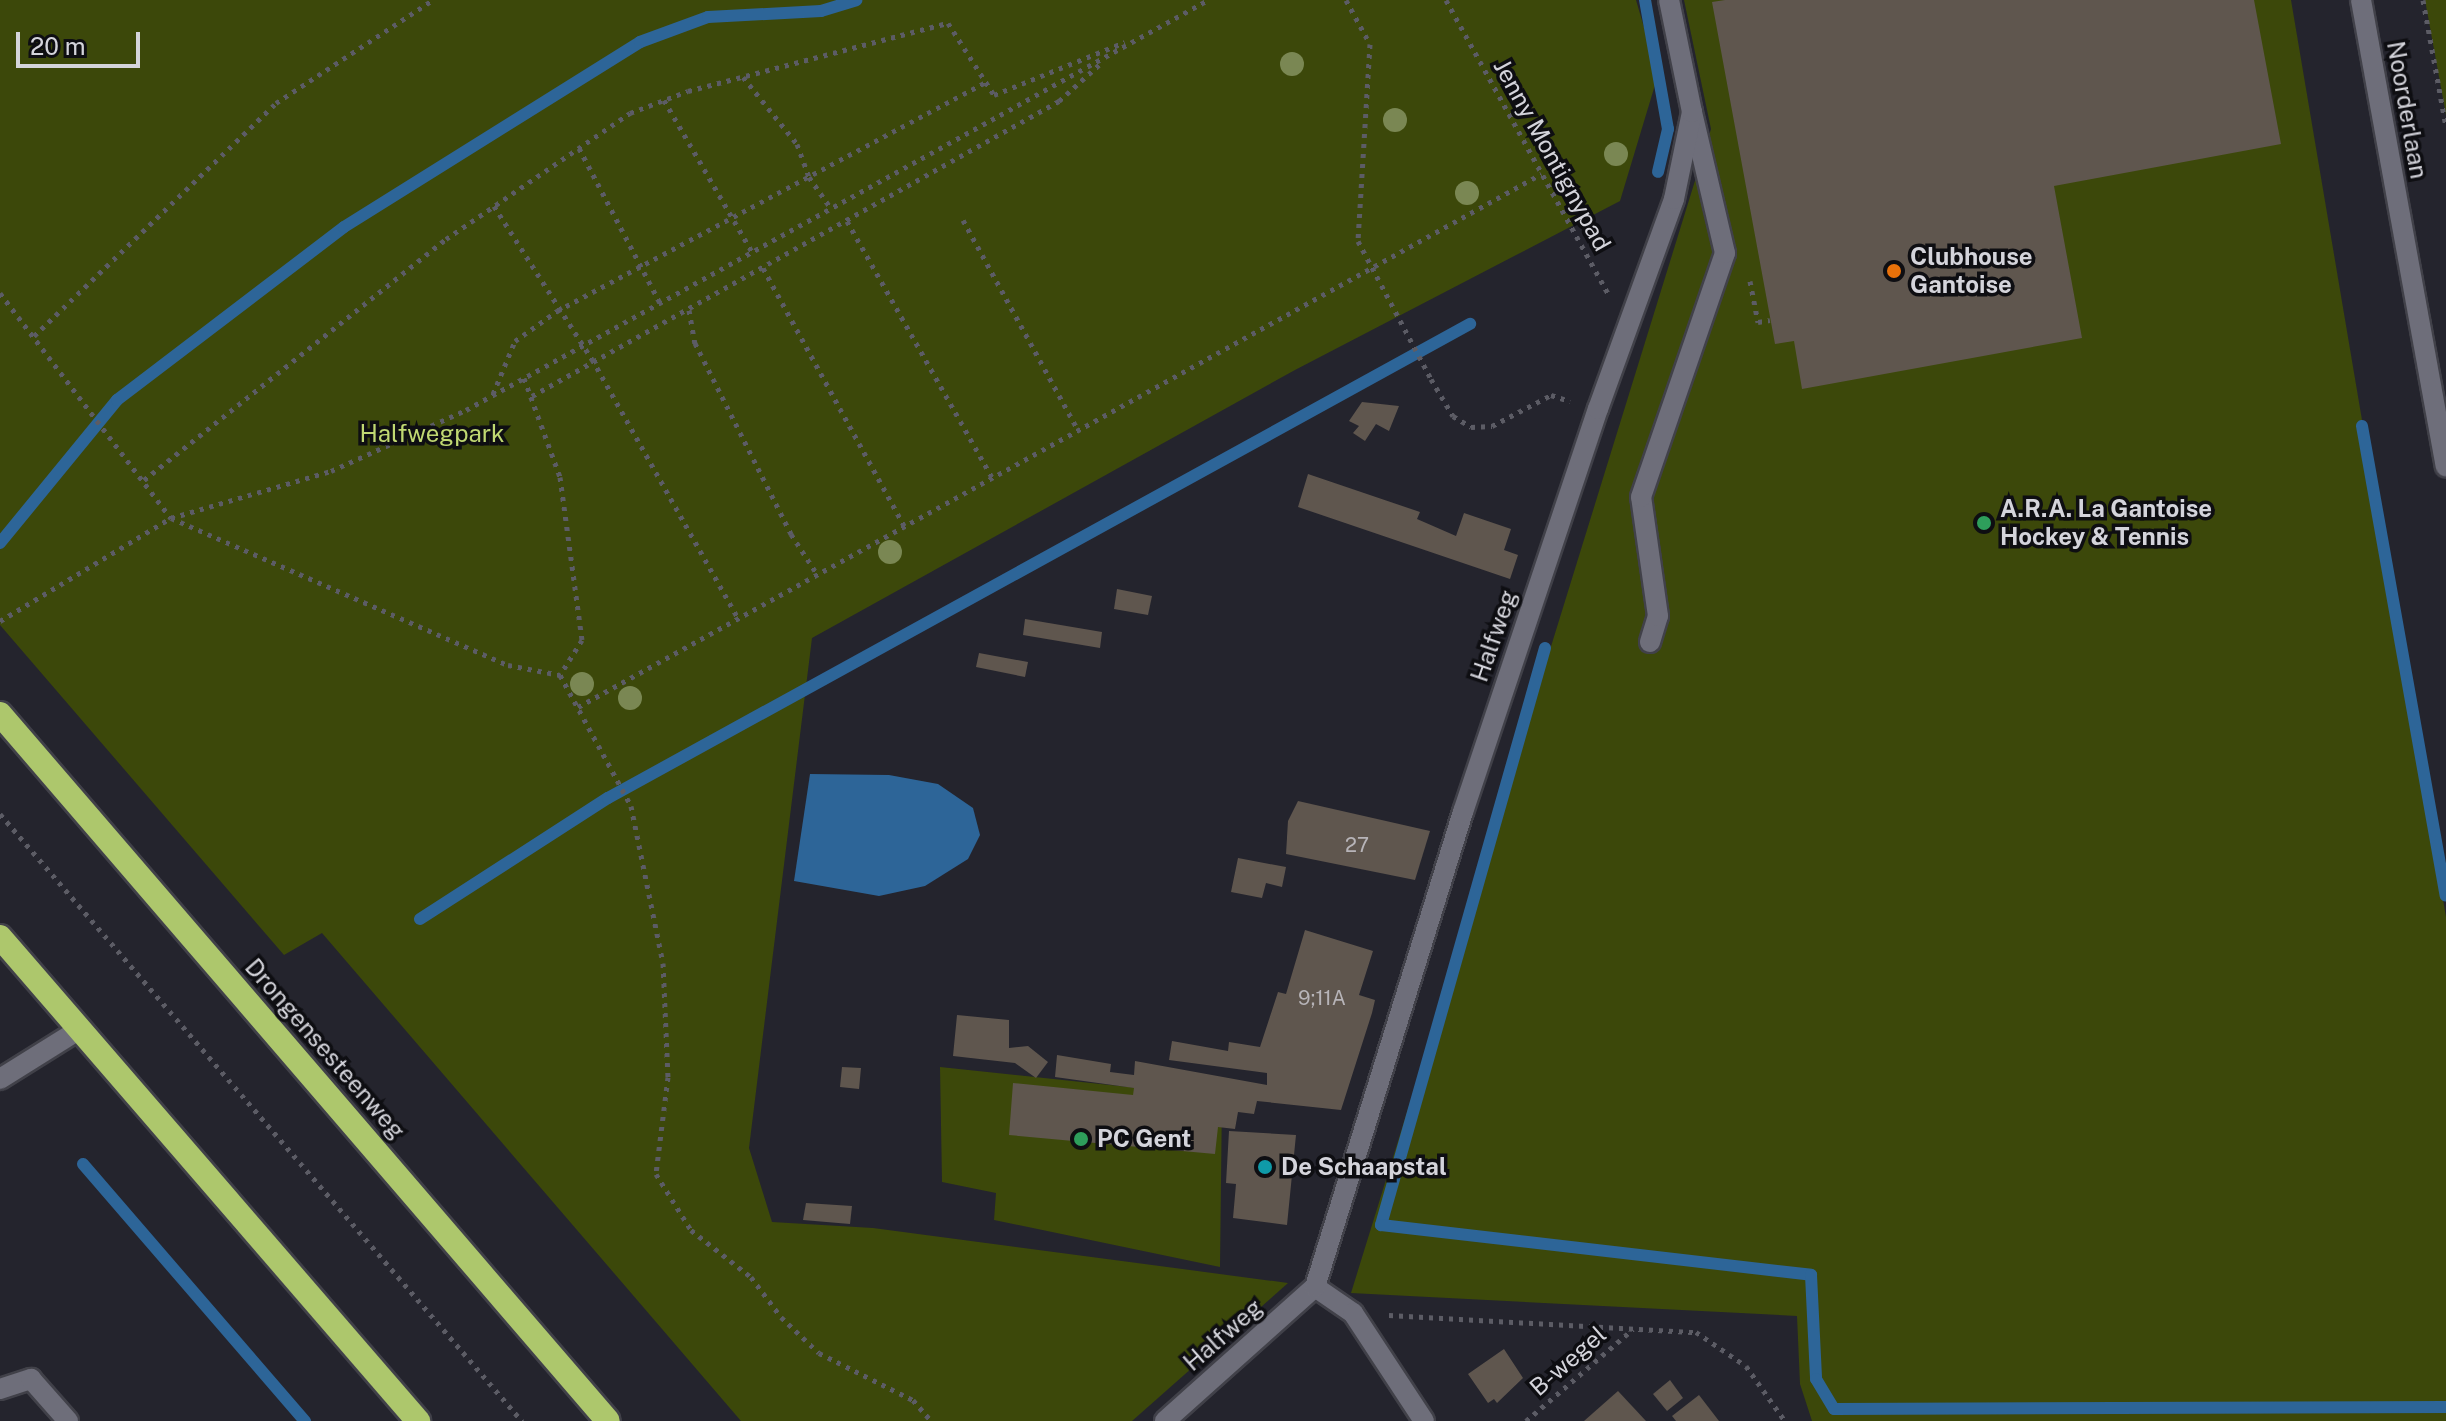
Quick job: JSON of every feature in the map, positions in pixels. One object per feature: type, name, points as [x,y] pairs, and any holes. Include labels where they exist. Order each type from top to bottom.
[{"type":"highway","name":"Drongensesteenweg","points":[[0,714],[608,1421]]},
{"type":"highway","points":[[0,937],[418,1421]]},
{"type":"street","name":"Halfweg","points":[[1165,1421],[1315,1287],[1463,812],[1598,409],[1674,199],[1692,112],[1669,0]]},
{"type":"street","name":"Noorderlaan","points":[[2361,0],[2446,466]]},
{"type":"street","points":[[1650,642],[1658,616],[1641,497],[1725,253],[1692,112]]},
{"type":"street","points":[[0,1079],[80,1029]]},
{"type":"street","points":[[1315,1287],[1353,1313],[1424,1421]]},
{"type":"street","points":[[0,1389],[31,1379],[68,1421]]},
{"type":"path","points":[[34,336],[276,103],[433,0]]},
{"type":"path","points":[[0,621],[171,518],[331,471],[493,395],[1208,0]]},
{"type":"path","points":[[1346,0],[1370,44],[1358,241],[1453,416],[1471,427],[1492,426],[1551,395],[1598,409]]},
{"type":"path","name":"Jenny Montignypad","points":[[1446,0],[1627,327]]},
{"type":"path","points":[[2423,0],[2446,126]]},
{"type":"path","points":[[144,480],[494,206],[630,113],[743,77],[948,23],[994,95],[1148,33]]},
{"type":"path","points":[[532,396],[592,359],[689,310],[1059,101],[1111,54]]},
{"type":"path","points":[[743,77],[797,144],[809,177],[831,208]]},
{"type":"path","points":[[493,395],[515,341],[557,311],[986,82]]},
{"type":"path","points":[[664,100],[752,252]]},
{"type":"path","points":[[579,148],[644,265],[660,303]]},
{"type":"path","points":[[578,707],[1541,174]]},
{"type":"path","points":[[494,206],[557,311],[592,359],[738,618]]},
{"type":"path","points":[[963,220],[1078,430]]},
{"type":"path","points":[[847,221],[992,477]]},
{"type":"path","points":[[763,268],[904,526]]},
{"type":"path","points":[[0,293],[69,377],[171,518],[508,665],[560,675],[631,806],[663,963],[668,1077],[656,1174],[691,1230],[751,1277],[781,1317],[819,1353],[913,1400],[931,1421]]},
{"type":"path","points":[[689,310],[695,343],[791,534],[817,574]]},
{"type":"path","points":[[524,377],[560,477],[582,640],[560,675]]},
{"type":"path","points":[[0,814],[522,1421]]},
{"type":"path","points":[[1353,1313],[1696,1332],[1746,1366],[1785,1421]]},
{"type":"path","name":"B-wegel","points":[[1526,1421],[1633,1329]]},
{"type":"green space","name":"Halfwegpark","points":[[0,0],[1636,0],[1658,75],[1620,201],[1295,370],[812,638],[749,1148],[772,1222],[873,1228],[1288,1283],[1132,1421],[741,1421],[322,933],[284,955],[0,625]]},
{"type":"green space","name":"A.R.A. La Gantoise Hockey & Tennis","points":[[1684,0],[2291,0],[2446,917],[2446,1421],[1812,1421],[1800,1384],[1797,1316],[1351,1293],[1711,129]]},
{"type":"green space","points":[[2425,0],[2446,0],[2446,115]]},
{"type":"green space","name":"PC Gent","points":[[940,1067],[1222,1097],[1220,1267],[994,1220],[996,1193],[942,1182]]},
{"type":"water","points":[[810,774],[889,775],[938,784],[973,808],[980,835],[968,859],[925,886],[879,896],[794,881]]},
{"type":"building","points":[[2254,0],[2281,144],[2054,186],[2082,338],[1802,389],[1794,341],[1775,344],[1712,2]]},
{"type":"building","points":[[1362,402],[1399,406],[1389,431],[1376,424],[1365,441],[1353,433],[1359,426],[1349,421]]},
{"type":"building","points":[[1308,474],[1420,512],[1417,519],[1456,536],[1464,513],[1511,529],[1504,550],[1518,555],[1510,579],[1298,507]]},
{"type":"building","points":[[1117,589],[1152,596],[1148,615],[1114,609]]},
{"type":"building","points":[[1025,619],[1102,632],[1100,648],[1023,635]]},
{"type":"building","points":[[979,653],[1028,662],[1025,677],[976,667]]},
{"type":"building","points":[[1298,801],[1430,831],[1415,880],[1286,854],[1288,821]]},
{"type":"building","points":[[1238,858],[1286,867],[1282,887],[1266,883],[1262,898],[1231,892]]},
{"type":"building","points":[[1305,930],[1373,951],[1359,995],[1375,1000],[1341,1110],[1257,1101],[1254,1114],[1238,1112],[1235,1129],[1218,1127],[1215,1154],[1009,1135],[1013,1083],[1133,1095],[1134,1088],[1055,1077],[1057,1055],[1111,1064],[1110,1072],[1134,1075],[1135,1061],[1267,1085],[1267,1073],[1169,1060],[1172,1041],[1228,1051],[1229,1042],[1260,1047],[1278,992],[1286,994]]},
{"type":"building","points":[[957,1015],[1009,1020],[1009,1048],[1028,1046],[1048,1062],[1036,1078],[1015,1063],[953,1056]]},
{"type":"building","points":[[842,1067],[861,1068],[859,1089],[840,1087]]},
{"type":"building","name":"De Schaapstal","points":[[1229,1131],[1296,1135],[1287,1225],[1233,1218],[1236,1184],[1226,1183]]},
{"type":"building","points":[[806,1203],[852,1206],[850,1224],[803,1220]]},
{"type":"building","points":[[1504,1349],[1523,1378],[1497,1403],[1494,1399],[1488,1403],[1468,1374]]},
{"type":"building","points":[[1670,1380],[1683,1398],[1667,1411],[1653,1394]]},
{"type":"building","points":[[1618,1391],[1646,1421],[1584,1421]]},
{"type":"building","points":[[1699,1395],[1719,1421],[1676,1421],[1672,1416]]},
{"type":"waterway","points":[[0,543],[117,400],[344,227],[640,42],[708,17],[821,11],[856,0]]},
{"type":"waterway","points":[[1645,0],[1668,129],[1658,172]]},
{"type":"waterway","points":[[420,919],[608,798],[1470,324]]},
{"type":"waterway","points":[[2362,426],[2446,896]]},
{"type":"waterway","points":[[1545,648],[1381,1225],[1811,1275],[1816,1379],[1834,1409],[2446,1407]]},
{"type":"waterway","points":[[83,1164],[305,1421]]},
{"type":"place","name":"Clubhouse Gantoise","points":[[1894,271]]},
{"type":"place","name":"A.R.A. La Gantoise Hockey & Tennis","points":[[1984,523]]},
{"type":"place","name":"PC Gent","points":[[1081,1139]]},
{"type":"place","name":"De Schaapstal","points":[[1265,1167]]}]
